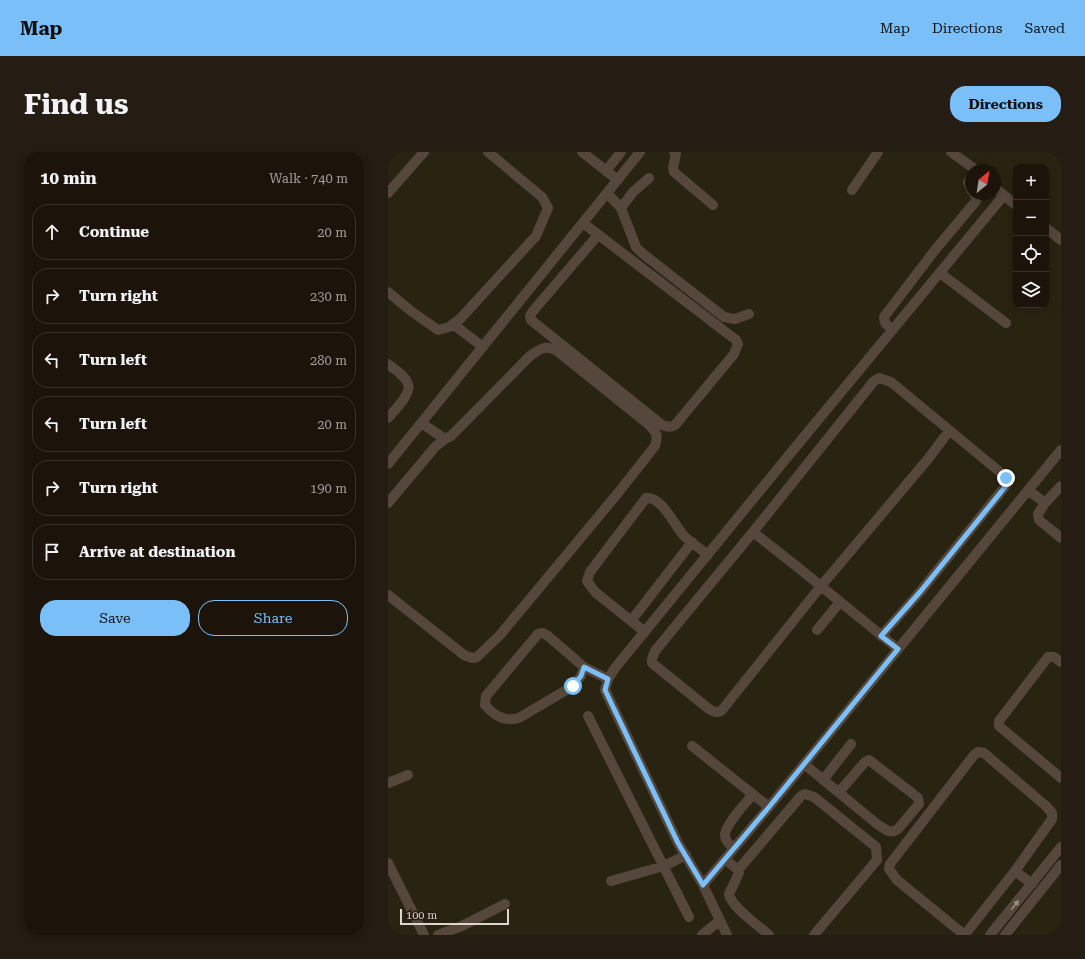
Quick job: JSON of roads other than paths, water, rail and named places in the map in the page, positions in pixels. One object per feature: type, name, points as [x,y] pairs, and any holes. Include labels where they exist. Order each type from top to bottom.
[{"type":"street","points":[[388,193],[424,152]]},
{"type":"street","points":[[388,292],[411,311],[438,330],[449,327],[466,313],[536,236],[548,208],[542,196],[488,152]]},
{"type":"street","points":[[582,152],[618,180]]},
{"type":"street","points":[[606,171],[621,152]]},
{"type":"street","points":[[388,464],[640,152]]},
{"type":"street","points":[[674,152],[676,154],[673,168],[674,172],[713,205]]},
{"type":"street","points":[[852,190],[878,152]]},
{"type":"street","points":[[952,152],[968,164]]},
{"type":"street","points":[[621,208],[633,192],[649,178]]},
{"type":"street","points":[[607,193],[621,208],[636,247],[642,253],[724,317],[736,319],[749,314]]},
{"type":"street","points":[[1001,193],[1013,202]]},
{"type":"street","points":[[727,935],[703,885],[675,836],[605,690],[608,679],[1004,195]]},
{"type":"street","points":[[893,330],[886,325],[884,317],[935,250],[976,200]]},
{"type":"street","points":[[583,223],[736,340],[738,344],[734,354],[672,427],[662,425],[531,320],[530,316],[533,311],[598,235]]},
{"type":"street","points":[[1049,230],[1061,240]]},
{"type":"street","points":[[940,273],[1006,323]]},
{"type":"street","points":[[453,324],[483,347]]},
{"type":"street","points":[[388,504],[435,447],[451,436],[476,413],[530,356],[538,350],[550,347],[556,350],[654,430],[657,435],[655,446],[618,493],[500,635],[478,657],[472,658],[464,655],[388,595]]},
{"type":"street","points":[[388,364],[404,377],[409,384],[409,390],[388,418]]},
{"type":"street","points":[[881,636],[920,592],[1007,484],[1006,478],[891,382],[879,378],[874,381],[753,532],[683,616],[652,656],[652,663],[713,712],[718,713],[722,710],[821,586],[928,459],[949,431]]},
{"type":"street","points":[[422,423],[445,439]]},
{"type":"street","points":[[703,885],[769,807],[1061,450]]},
{"type":"street","points":[[1061,486],[1038,514],[1039,520],[1061,538]]},
{"type":"street","points":[[1028,490],[1045,504]]},
{"type":"street","points":[[645,632],[595,592],[587,581],[590,572],[646,498],[650,498],[659,503],[681,532],[708,555]]},
{"type":"street","points":[[753,532],[898,649]]},
{"type":"street","points":[[631,621],[692,542]]},
{"type":"street","points":[[817,630],[840,602]]},
{"type":"street","points":[[584,667],[581,676],[573,686],[519,718],[511,720],[504,719],[491,711],[485,705],[486,696],[538,634],[542,633],[548,636],[584,667],[608,679]]},
{"type":"street","points":[[1061,662],[1054,657],[1048,657],[998,724],[1061,778]]},
{"type":"street","points":[[588,716],[690,917]]},
{"type":"street","points":[[823,780],[851,744]]},
{"type":"street","points":[[692,746],[769,807]]},
{"type":"street","points":[[981,752],[1047,807],[1052,813],[1051,823],[1015,871],[966,933],[962,933],[897,880],[889,869],[890,864],[974,755],[981,752]]},
{"type":"street","points":[[804,764],[877,824],[889,832],[894,832],[898,829],[920,804],[918,798],[869,760],[865,762],[839,792]]},
{"type":"street","points":[[388,783],[408,775]]},
{"type":"street","points":[[734,848],[727,842],[725,837],[726,829],[752,794]]},
{"type":"street","points":[[769,935],[743,912],[729,894],[738,877],[738,870],[801,796],[805,794],[814,797],[876,847],[877,854],[877,860],[814,935]]},
{"type":"street","points":[[990,935],[1061,847]]},
{"type":"street","points":[[611,881],[664,866],[686,855]]},
{"type":"street","points":[[725,858],[738,870]]},
{"type":"street","points":[[388,863],[424,935]]},
{"type":"street","points":[[1015,871],[1032,884]]},
{"type":"street","points":[[1005,935],[1059,872]]},
{"type":"street","points":[[438,935],[462,926],[505,904]]},
{"type":"street","points":[[702,935],[720,920]]}]
